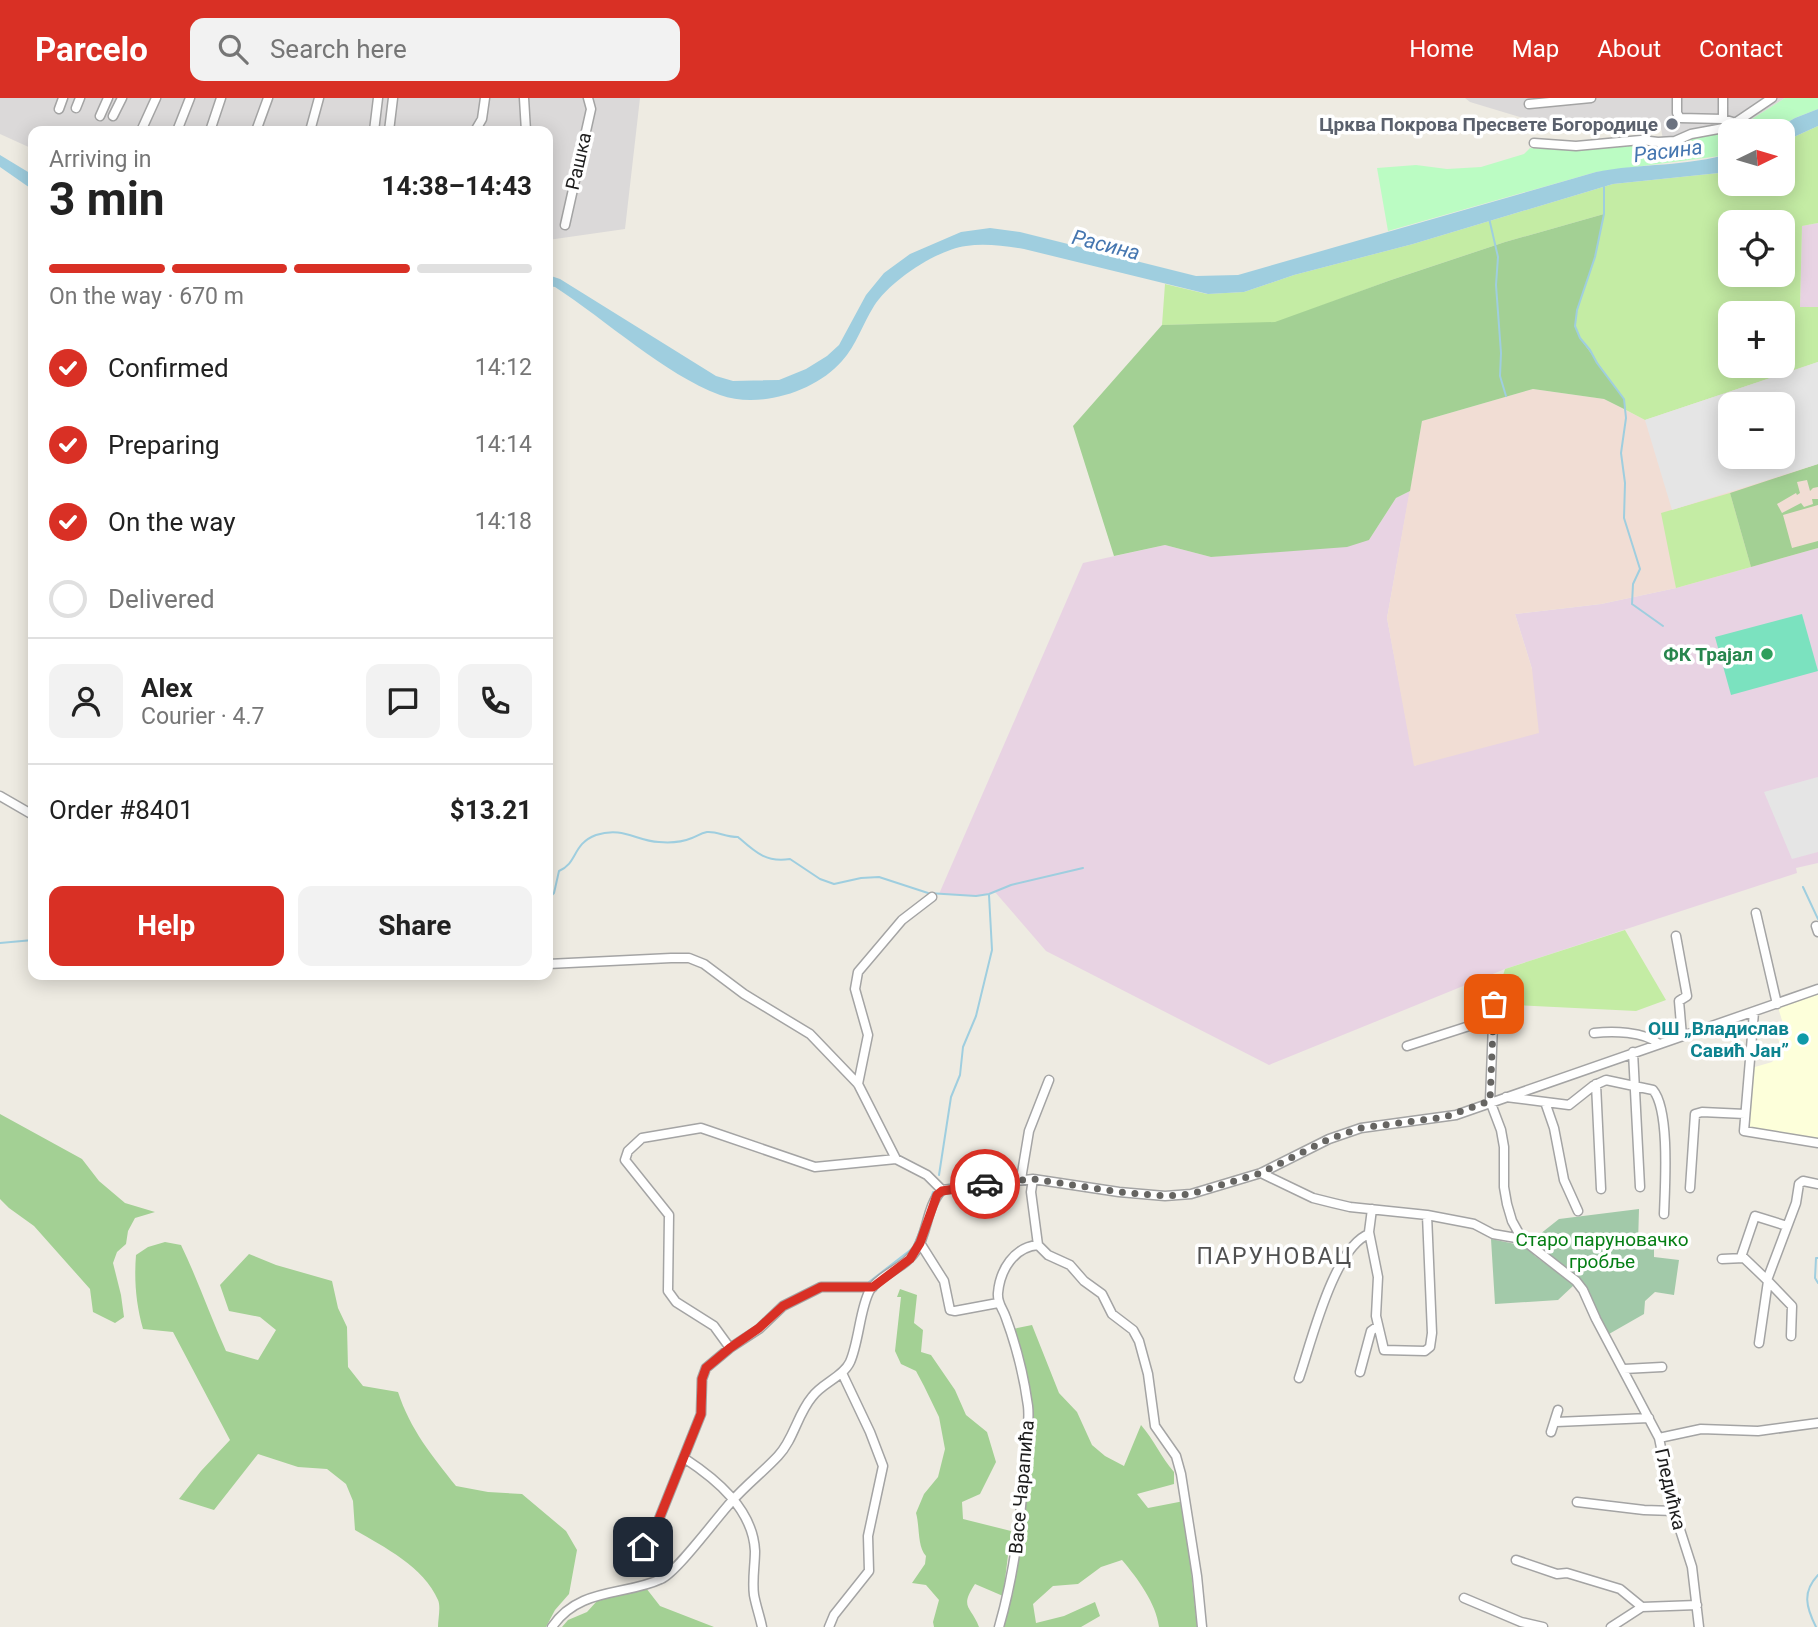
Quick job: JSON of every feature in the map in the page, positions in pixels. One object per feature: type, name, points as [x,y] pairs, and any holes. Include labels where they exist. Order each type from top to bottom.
[{"type":"street","points":[[59,109],[64,98]]},
{"type":"street","points":[[76,108],[80,98]]},
{"type":"street","points":[[100,116],[108,98]]},
{"type":"street","points":[[113,116],[122,98]]},
{"type":"street","points":[[143,126],[156,98]]},
{"type":"street","points":[[179,126],[190,98]]},
{"type":"street","points":[[212,126],[221,98]]},
{"type":"street","points":[[259,126],[268,98]]},
{"type":"street","points":[[311,126],[319,98]]},
{"type":"street","points":[[374,126],[378,98]]},
{"type":"street","points":[[390,126],[393,98]]},
{"type":"street","points":[[478,126],[485,98]]},
{"type":"street","points":[[524,98],[526,126]]},
{"type":"street","name":"Рашка","points":[[565,225],[591,109],[588,98]]},
{"type":"street","points":[[1529,104],[1591,98]]},
{"type":"street","points":[[1677,98],[1677,113],[1680,118],[1723,119],[1723,98]]},
{"type":"street","points":[[1742,119],[1772,98]]},
{"type":"street","points":[[481,121],[484,126]]},
{"type":"street","points":[[1534,143],[1576,146],[1641,140],[1665,142],[1718,128]]},
{"type":"street","points":[[0,796],[28,813]]},
{"type":"street","points":[[858,1084],[868,1035],[855,989],[858,972],[902,920],[932,897]]},
{"type":"street","points":[[1756,913],[1777,1004]]},
{"type":"street","points":[[1676,936],[1687,996],[1679,1001],[1682,1036]]},
{"type":"street","points":[[553,964],[689,958],[704,964],[724,980],[810,1034],[858,1084],[896,1159]]},
{"type":"street","points":[[552,1627],[560,1617],[577,1605],[604,1593],[665,1578],[734,1499],[780,1454],[812,1397],[822,1386],[842,1373],[850,1361],[866,1298],[873,1287],[910,1259],[920,1243],[933,1203],[942,1191],[1033,1179],[1119,1192],[1173,1196],[1191,1194],[1261,1173],[1329,1139],[1361,1128],[1445,1117],[1818,989]]},
{"type":"street","points":[[1494,999],[1490,1101],[1504,1147],[1504,1188],[1512,1221],[1522,1239]]},
{"type":"street","points":[[1754,1012],[1744,1131],[1818,1143]]},
{"type":"street","points":[[1407,1046],[1494,1018]]},
{"type":"street","points":[[1594,1033],[1634,1035],[1652,1039],[1659,1044]]},
{"type":"street","points":[[1633,1052],[1640,1187]]},
{"type":"street","points":[[1021,1179],[1029,1131],[1049,1080]]},
{"type":"street","points":[[1505,1097],[1569,1105],[1596,1084],[1611,1080],[1653,1090],[1662,1108],[1664,1122],[1664,1214]]},
{"type":"street","points":[[1596,1084],[1601,1189]]},
{"type":"street","points":[[1545,1102],[1554,1128],[1564,1180],[1578,1211]]},
{"type":"street","points":[[1690,1188],[1695,1114],[1745,1114]]},
{"type":"street","points":[[730,1348],[714,1326],[695,1312],[676,1303],[668,1292],[669,1215],[625,1160],[632,1146],[642,1138],[701,1128],[815,1167],[896,1159],[928,1175],[942,1191]]},
{"type":"street","points":[[1280,1164],[1278,1173],[1281,1183]]},
{"type":"street","points":[[1261,1173],[1313,1198],[1350,1207],[1427,1215],[1474,1224],[1493,1234],[1522,1239]]},
{"type":"street","points":[[1033,1179],[1031,1192],[1038,1245],[1048,1255],[1070,1265],[1084,1281],[1102,1294],[1112,1314],[1132,1330],[1139,1341],[1148,1374],[1155,1426],[1176,1457],[1181,1474],[1202,1627]]},
{"type":"street","points":[[1759,1343],[1768,1281],[1799,1184],[1803,1181],[1818,1184]]},
{"type":"street","points":[[1372,1209],[1369,1234],[1378,1278],[1376,1316],[1384,1350],[1425,1351],[1430,1347],[1432,1333],[1427,1215]]},
{"type":"street","points":[[1741,1257],[1755,1216],[1787,1226]]},
{"type":"street","points":[[1506,1236],[1511,1230],[1512,1221]]},
{"type":"street","points":[[1299,1378],[1340,1263],[1356,1242],[1369,1234]]},
{"type":"street","name":"Гледићка","points":[[1522,1239],[1579,1284],[1660,1438],[1674,1511],[1692,1567],[1699,1627]]},
{"type":"street","points":[[920,1243],[944,1282],[950,1310],[998,1303],[999,1286],[1011,1258],[1026,1248],[1038,1245]]},
{"type":"street","points":[[1722,1259],[1744,1258],[1792,1306],[1791,1336]]},
{"type":"street","points":[[643,1547],[653,1533],[701,1414],[702,1379],[706,1368],[753,1333],[783,1306],[821,1287],[873,1287]]},
{"type":"street","name":"Васе Чарапића","points":[[998,1303],[1006,1317],[1028,1407],[1018,1531],[1010,1591],[999,1627]]},
{"type":"street","points":[[1360,1373],[1371,1331],[1378,1325]]},
{"type":"street","points":[[1624,1369],[1662,1367]]},
{"type":"street","points":[[829,1627],[834,1615],[869,1571],[867,1536],[883,1466],[842,1373]]},
{"type":"street","points":[[1550,1432],[1556,1422],[1558,1410]]},
{"type":"street","points":[[1556,1422],[1649,1418]]},
{"type":"street","points":[[1660,1438],[1701,1429],[1758,1431],[1818,1423]]},
{"type":"street","points":[[684,1458],[706,1473],[734,1499],[753,1540],[754,1595],[762,1627]]},
{"type":"street","points":[[1577,1502],[1674,1511]]},
{"type":"street","points":[[1516,1560],[1620,1590],[1642,1606],[1697,1605]]},
{"type":"street","points":[[1464,1598],[1521,1622],[1544,1627]]},
{"type":"street","points":[[1611,1627],[1642,1606]]},
{"type":"shaded area","points":[[0,98],[640,98],[625,229],[553,239],[553,126],[28,126],[28,147],[0,134]]},
{"type":"shaded area","points":[[1465,98],[1785,98],[1752,119],[1718,119],[1718,133],[1679,144],[1664,145],[1660,123],[1577,131],[1524,128],[1523,118],[1470,102]]},
{"type":"shaded area","points":[[1818,223],[1818,307],[1800,307],[1802,226]]},
{"type":"shaded area","points":[[1818,362],[1818,548],[1676,588],[1601,604],[1515,614],[1532,669],[1539,733],[1414,766],[1387,618],[1422,421],[1533,389],[1604,399],[1645,420],[1718,396],[1718,469],[1795,469],[1795,392],[1729,392],[1770,378],[1795,378],[1795,370]]},
{"type":"shaded area","points":[[1818,362],[1818,464],[1672,510],[1645,420],[1718,396],[1718,469],[1795,469],[1795,392],[1729,392],[1770,378],[1795,378],[1795,370]]},
{"type":"shaded area","points":[[1410,491],[1387,618],[1415,766],[1532,669],[1515,614],[1601,604],[1676,588],[1818,548],[1818,863],[1796,868],[1797,873],[1505,969],[1269,1065],[1046,951],[995,892],[976,896],[939,894],[1083,563],[1165,545],[1211,557],[1369,540],[1396,498]]},
{"type":"shaded area","points":[[1818,777],[1818,852],[1792,859],[1764,792]]},
{"type":"shaded area","points":[[1818,989],[1818,1143],[1744,1131],[1748,1069],[1772,1062],[1782,1050],[1776,1033],[1785,1030],[1777,1004]]},
{"type":"green space","points":[[1785,98],[1818,98],[1818,109],[1795,118],[1752,119]]},
{"type":"green space","points":[[1818,126],[1818,223],[1802,226],[1800,307],[1818,307],[1818,362],[1795,370],[1795,301],[1718,301],[1718,378],[1770,378],[1729,392],[1718,392],[1718,396],[1645,420],[1626,410],[1624,399],[1580,338],[1575,326],[1604,214],[1505,242],[1275,323],[1162,325],[1165,284],[1207,294],[1244,292],[1294,275],[1413,244],[1613,184],[1718,173],[1718,196],[1796,196],[1796,136]]},
{"type":"green space","points":[[1718,133],[1718,156],[1596,172],[1388,231],[1377,168],[1416,165],[1447,169],[1481,167],[1524,154],[1530,148],[1565,150],[1640,143],[1679,144],[1693,137]]},
{"type":"green space","points":[[1604,214],[1575,326],[1580,338],[1624,399],[1626,410],[1604,399],[1533,389],[1422,421],[1410,491],[1396,498],[1369,540],[1347,547],[1211,557],[1165,545],[1114,556],[1073,426],[1162,325],[1275,322],[1505,242]]},
{"type":"green space","points":[[1818,464],[1818,487],[1810,491],[1807,480],[1797,482],[1800,493],[1777,504],[1782,513],[1801,503],[1804,507],[1813,504],[1812,499],[1818,499],[1818,505],[1783,515],[1792,548],[1818,541],[1818,548],[1751,567],[1730,493]]},
{"type":"green space","points":[[1730,493],[1751,567],[1676,588],[1661,513]]},
{"type":"green space","name":"ФК Трајал","points":[[1802,614],[1818,671],[1731,695],[1715,637]]},
{"type":"green space","points":[[1625,930],[1666,1000],[1636,1011],[1494,1004],[1505,969]]},
{"type":"green space","points":[[0,1114],[82,1159],[99,1181],[125,1203],[155,1212],[135,1218],[128,1231],[126,1244],[117,1252],[113,1263],[124,1317],[115,1323],[93,1312],[90,1289],[34,1226],[0,1199]]},
{"type":"green space","points":[[998,1187],[1001,1203],[976,1203],[975,1191]]},
{"type":"green space","name":"Старо паруновачко гробље","points":[[1639,1209],[1638,1244],[1654,1246],[1654,1257],[1679,1260],[1674,1295],[1655,1292],[1645,1301],[1644,1314],[1609,1334],[1590,1300],[1530,1242],[1559,1219]]},
{"type":"green space","points":[[1491,1239],[1525,1246],[1574,1285],[1558,1300],[1495,1304]]},
{"type":"green space","points":[[165,1242],[181,1245],[226,1351],[258,1360],[276,1330],[260,1317],[229,1311],[220,1285],[249,1254],[276,1265],[332,1281],[338,1308],[347,1327],[348,1367],[363,1386],[398,1392],[415,1430],[456,1486],[488,1492],[522,1494],[566,1531],[577,1550],[569,1594],[555,1610],[546,1627],[438,1627],[439,1603],[432,1588],[402,1559],[355,1530],[353,1501],[346,1484],[327,1469],[298,1467],[258,1454],[214,1510],[179,1499],[230,1440],[173,1332],[143,1329],[136,1292],[136,1255],[148,1247]]},
{"type":"green space","points":[[900,1289],[917,1295],[914,1323],[923,1330],[921,1352],[931,1355],[955,1390],[966,1415],[987,1432],[996,1462],[980,1494],[962,1502],[963,1519],[1011,1531],[1003,1596],[975,1584],[968,1598],[968,1607],[979,1627],[934,1627],[939,1600],[926,1585],[912,1583],[925,1564],[926,1556],[920,1542],[916,1513],[924,1494],[938,1477],[945,1449],[939,1417],[924,1386],[916,1371],[901,1364],[895,1351],[901,1297],[897,1297]]},
{"type":"green space","points":[[1032,1325],[1059,1393],[1077,1412],[1092,1445],[1124,1466],[1141,1425],[1174,1472],[1174,1484],[1137,1494],[1148,1508],[1184,1501],[1197,1627],[1159,1627],[1150,1600],[1122,1560],[1101,1567],[1078,1584],[1053,1586],[1033,1604],[1036,1623],[1064,1616],[1095,1602],[1100,1616],[1081,1627],[1001,1627],[1013,1593],[1031,1444],[1031,1403],[1013,1329]]},
{"type":"green space","points":[[646,1588],[660,1606],[714,1627],[562,1627],[568,1620],[587,1612],[597,1601]]},
{"type":"water","points":[[1818,109],[1818,126],[1796,136],[1795,118]]},
{"type":"water","points":[[0,155],[28,172],[28,187],[0,167]]},
{"type":"water","points":[[1718,156],[1718,173],[1613,184],[1413,244],[1294,275],[1244,292],[1208,294],[1024,249],[980,245],[954,249],[915,268],[881,296],[847,355],[831,372],[802,389],[769,399],[735,399],[699,386],[657,360],[553,287],[553,277],[560,279],[716,376],[733,381],[779,380],[806,369],[839,345],[866,295],[884,273],[910,254],[961,232],[990,228],[1020,232],[1196,276],[1238,275],[1596,172],[1698,161]]},
{"type":"waterway","points":[[1604,187],[1604,214],[1575,326],[1580,338],[1624,399],[1626,418],[1621,453],[1625,483],[1624,518],[1640,569],[1633,584],[1632,604],[1663,626]]},
{"type":"waterway","points":[[1489,218],[1498,257],[1496,285],[1500,376],[1506,396]]},
{"type":"waterway","points":[[553,894],[559,871],[565,868],[583,843],[596,835],[614,832],[667,842],[714,832],[738,837],[767,858],[790,859],[820,879],[834,884],[879,877],[928,893],[976,896],[989,894],[1011,885],[1083,868]]},
{"type":"waterway","points":[[1803,887],[1818,919]]},
{"type":"waterway","points":[[939,1175],[951,1097],[960,1075],[963,1047],[976,1016],[992,950],[989,895]]},
{"type":"waterway","points":[[0,943],[28,940]]},
{"type":"waterway","points":[[930,1201],[933,1192]]},
{"type":"waterway","points":[[869,1282],[913,1248],[923,1223]]},
{"type":"waterway","points":[[1818,1258],[1815,1278],[1818,1283]]},
{"type":"waterway","points":[[1816,1627],[1807,1600],[1810,1587],[1818,1575]]},
{"type":"way so far","points":[[985,1184],[1033,1179],[1119,1192],[1165,1196],[1191,1194],[1261,1173],[1329,1139],[1361,1128],[1456,1115],[1490,1101],[1494,1004]]},
{"type":"place","name":"Црква Покрова Пресвете Богородице","points":[[1672,124]]},
{"type":"place","name":"ФК Трајал","points":[[1767,654]]},
{"type":"place","name":"ОШ „Владислав Савић Јан”","points":[[1803,1039]]},
{"type":"district","name":"ПАРУНОВАЦ","points":[[1275,1256]]},
{"type":"route","points":[[643,1547],[657,1524],[701,1414],[702,1379],[706,1368],[783,1306],[821,1287],[873,1287],[913,1255],[937,1195],[942,1191],[985,1184]]},
{"type":"water label","name":"Расина","points":[[1668,151]]},
{"type":"water label","name":"Расина","points":[[1106,245]]}]
